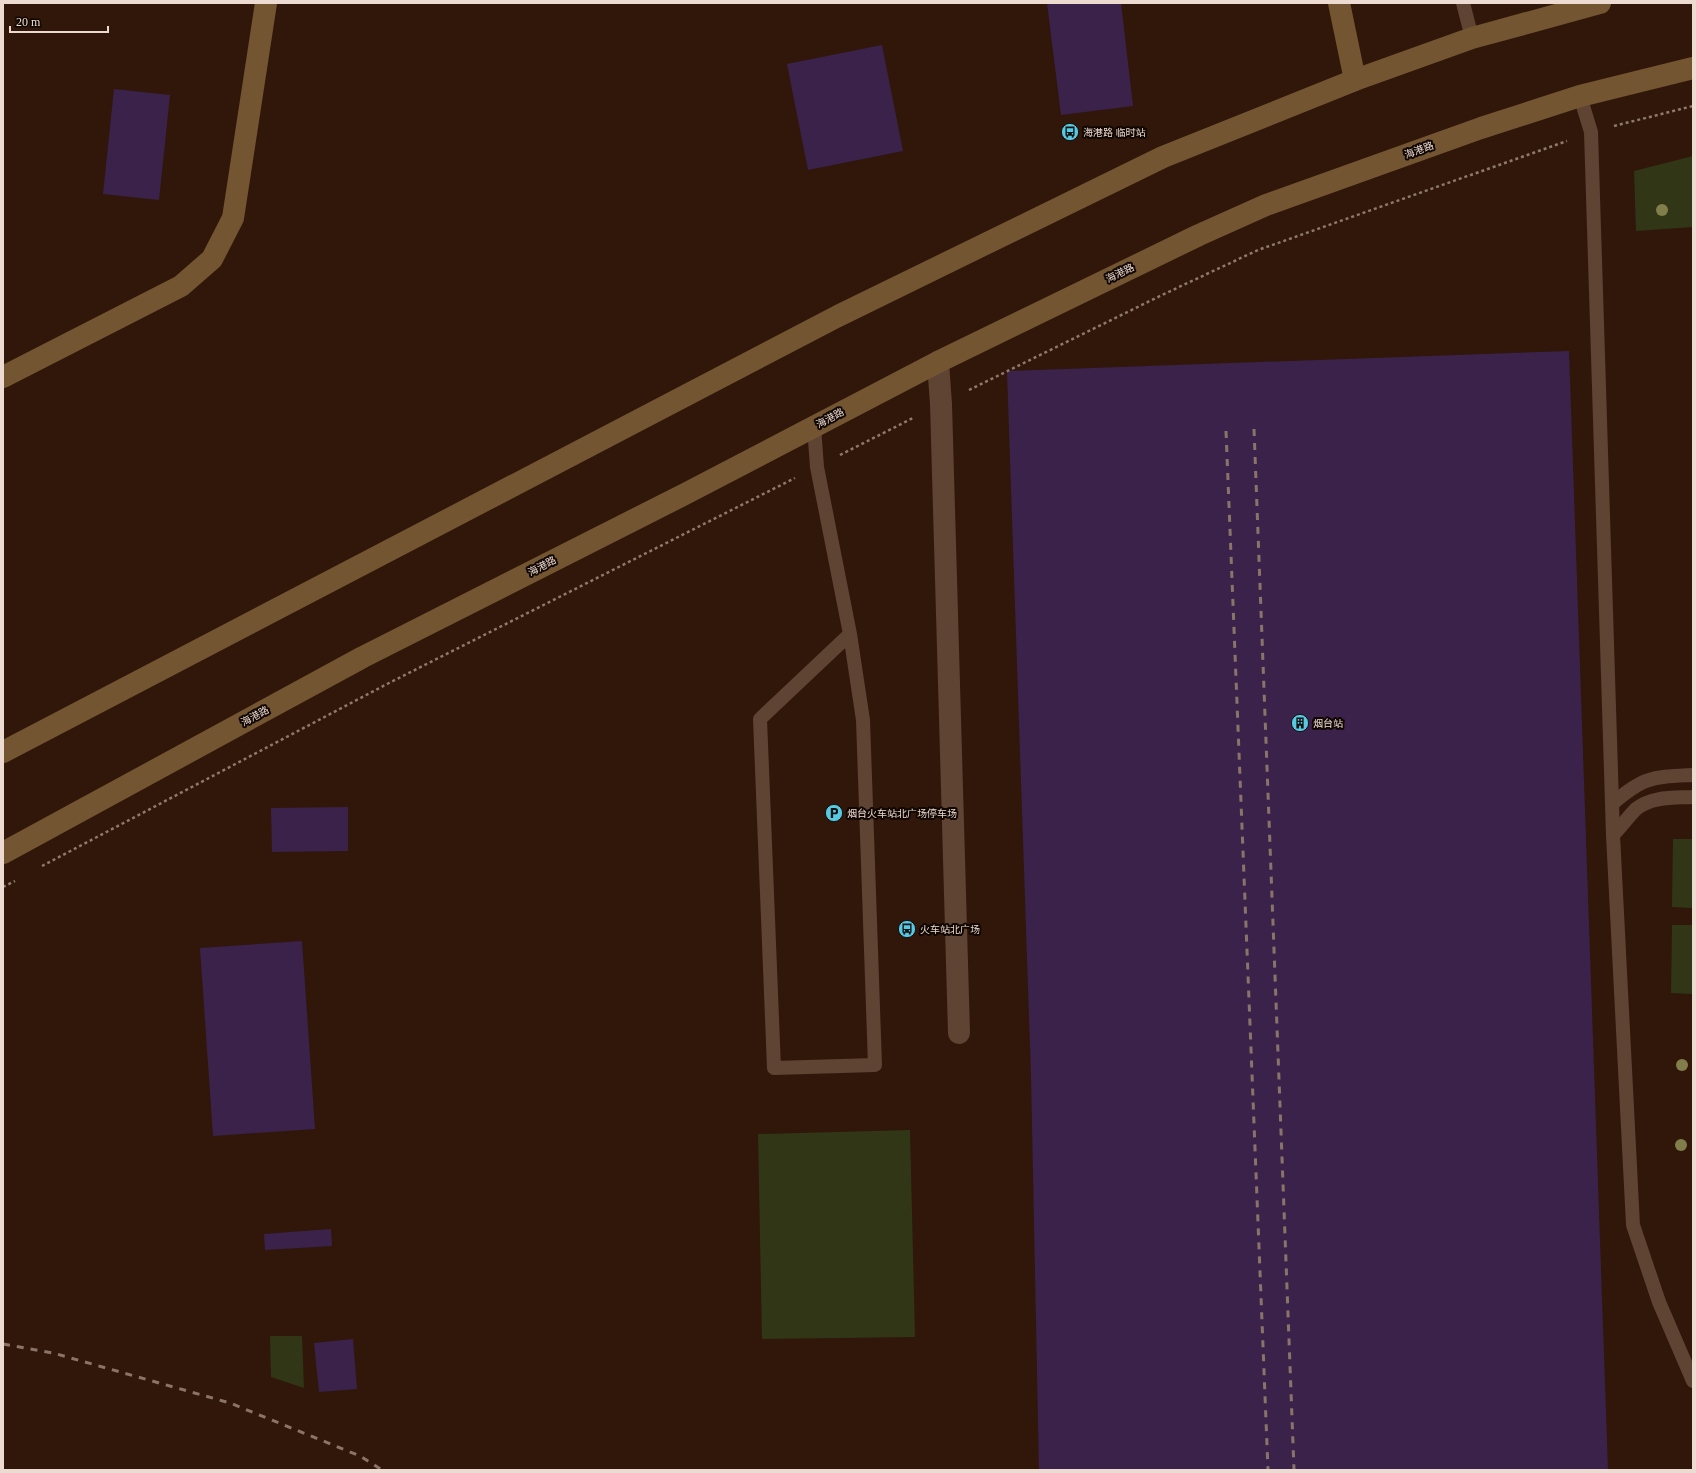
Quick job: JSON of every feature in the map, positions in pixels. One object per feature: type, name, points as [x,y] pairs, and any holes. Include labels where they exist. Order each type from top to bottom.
[{"type":"main road","points":[[3,377],[181,286],[212,259],[232,218],[266,3]]},
{"type":"main road","points":[[1339,3],[1355,80]]},
{"type":"main road","points":[[3,752],[838,316],[1163,157],[1355,80],[1472,38],[1600,3]]},
{"type":"main road","name":"海港路","points":[[3,853],[363,657],[814,427],[938,362],[1199,235],[1266,205],[1481,128],[1580,96],[1693,68]]},
{"type":"street","points":[[938,362],[941,404],[959,1033]]},
{"type":"lane","points":[[1463,3],[1472,38]]},
{"type":"lane","points":[[1580,96],[1591,132],[1613,835],[1633,1225],[1659,1302],[1693,1381]]},
{"type":"lane","points":[[814,427],[817,467],[850,634],[863,720],[875,1065],[774,1068],[760,719],[850,634]]},
{"type":"lane","points":[[1612,804],[1630,788],[1645,781],[1660,777],[1693,776]]},
{"type":"lane","points":[[1613,835],[1637,809],[1645,803],[1661,798],[1693,797]]},
{"type":"green space","points":[[1693,156],[1693,227],[1636,231],[1634,171]]},
{"type":"green space","points":[[1673,839],[1693,839],[1693,908],[1672,907]]},
{"type":"green space","points":[[1672,925],[1693,925],[1693,994],[1671,993]]},
{"type":"green space","points":[[910,1130],[915,1337],[762,1339],[758,1134]]},
{"type":"green space","points":[[270,1336],[302,1336],[304,1388],[271,1377]]},
{"type":"building","points":[[1047,3],[1121,3],[1133,106],[1061,115]]},
{"type":"building","points":[[882,45],[903,151],[808,170],[787,64]]},
{"type":"building","points":[[114,89],[170,95],[159,200],[103,194]]},
{"type":"building","name":"烟台站","points":[[1569,351],[1608,1470],[1039,1470],[1031,1075],[1007,371]]},
{"type":"building","points":[[348,807],[348,851],[272,852],[271,808]]},
{"type":"building","points":[[302,941],[315,1129],[213,1136],[200,948]]},
{"type":"building","points":[[331,1229],[332,1246],[265,1250],[264,1234]]},
{"type":"building","points":[[353,1339],[357,1389],[319,1392],[314,1343]]},
{"type":"railway","points":[[1254,429],[1294,1470]]},
{"type":"railway","points":[[1226,431],[1268,1470]]},
{"type":"railway","points":[[3,1344],[53,1353],[230,1403],[360,1456],[382,1470]]},
{"type":"place","name":"海港路 临时站","points":[[1070,132]]},
{"type":"place","name":"烟台站","points":[[1300,723]]},
{"type":"place","name":"烟台火车站北广场停车场","points":[[834,813]]},
{"type":"place","name":"火车站北广场","points":[[907,929]]}]
